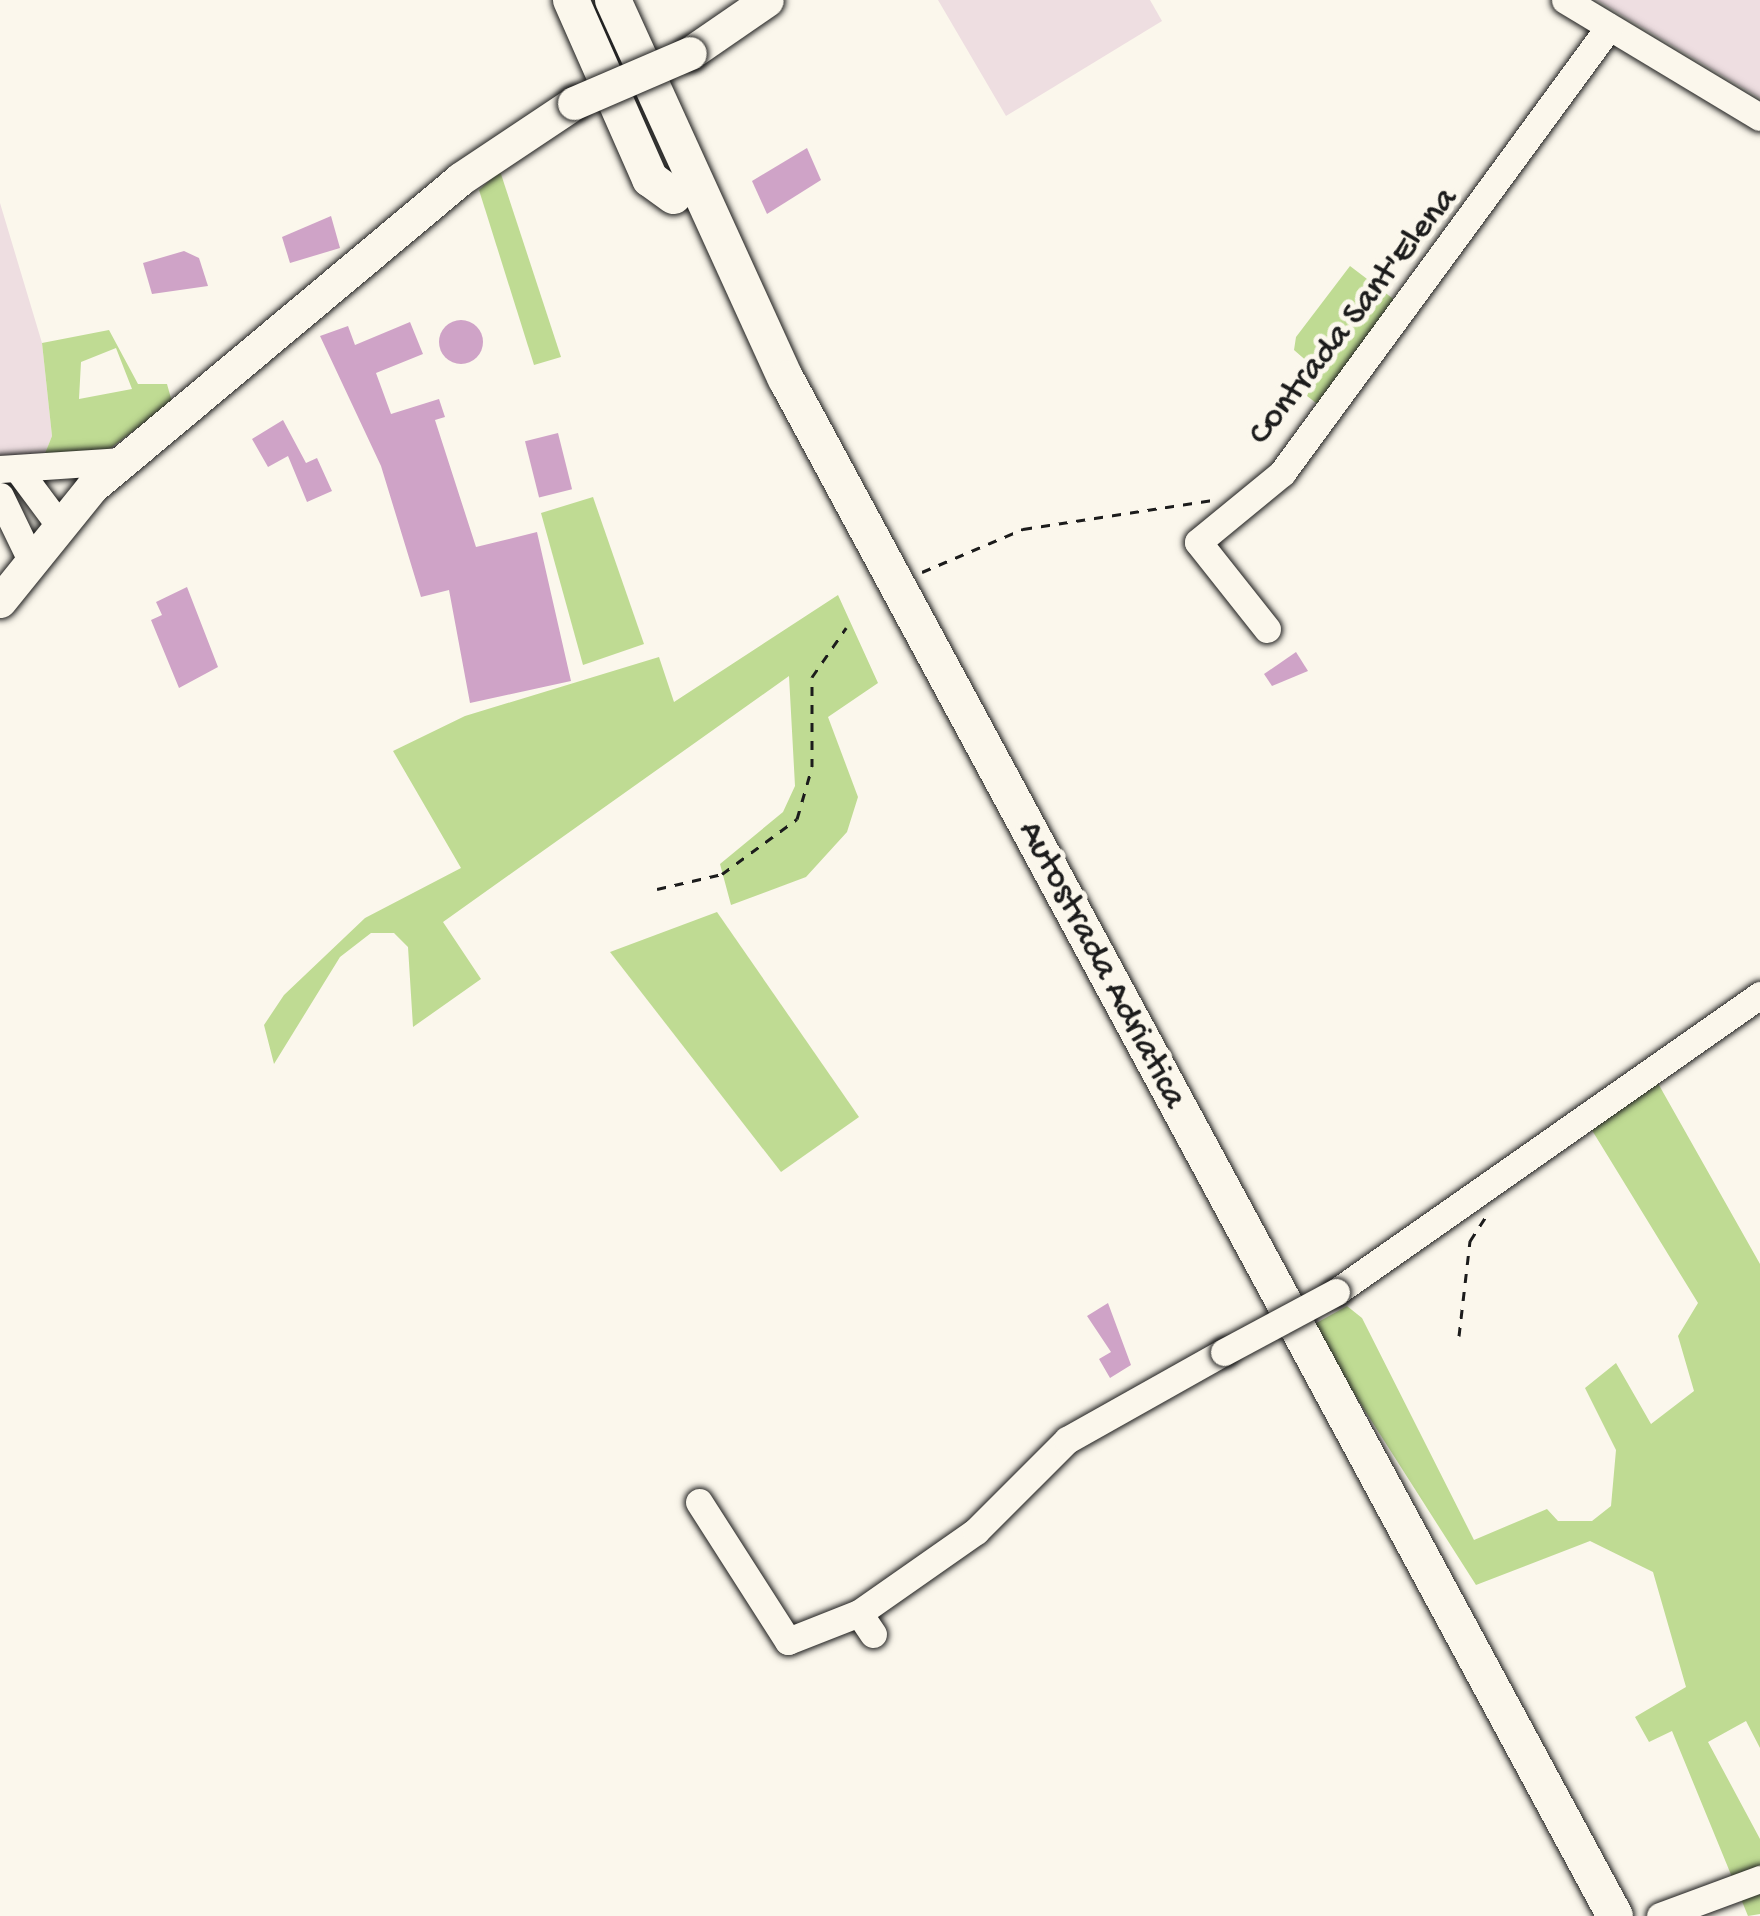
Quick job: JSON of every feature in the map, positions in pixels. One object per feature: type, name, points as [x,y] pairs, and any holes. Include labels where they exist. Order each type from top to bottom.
[{"type":"highway","points":[[571,0],[650,179],[673,196]]},
{"type":"highway","name":"Autostrada Adriatica","points":[[587,0],[673,196],[793,443],[1344,1438],[1615,1916]]},
{"type":"highway","name":"Autostrada Adriatica","points":[[613,0],[786,379],[1344,1438],[1588,1916]]},
{"type":"highway","points":[[628,0],[639,62]]},
{"type":"main road","points":[[0,601],[57,522],[123,460],[460,178],[574,103],[690,53],[766,0]]},
{"type":"street","points":[[1571,2],[1760,117]]},
{"type":"street","name":"Contrada Sant'Elena","points":[[1267,629],[1198,542],[1256,495],[1465,236],[1610,27]]},
{"type":"street","points":[[9,470],[123,460]]},
{"type":"street","points":[[9,470],[57,522]]},
{"type":"street","points":[[4,501],[57,522]]},
{"type":"street","points":[[4,501],[30,558]]},
{"type":"street","points":[[699,1502],[788,1641],[866,1623],[976,1531],[1094,1419],[1336,1292],[1760,995]]},
{"type":"street","points":[[1660,1916],[1760,1880]]},
{"type":"path","points":[[922,572],[1023,529],[1256,495]]},
{"type":"path","points":[[657,889],[722,874],[797,819],[812,767],[812,676],[846,628]]},
{"type":"path","points":[[1460,1336],[1470,1241],[1491,1210]]},
{"type":"shaded area","points":[[938,0],[1150,0],[1162,21],[1006,116]]},
{"type":"shaded area","points":[[1597,0],[1760,0],[1760,98]]},
{"type":"shaded area","points":[[0,203],[42,343],[52,436],[42,461],[0,455]]},
{"type":"green space","points":[[500,171],[561,357],[534,365],[479,190]]},
{"type":"green space","points":[[1350,266],[1400,304],[1324,409],[1307,396],[1317,370],[1294,350],[1296,337]]},
{"type":"green space","points":[[109,330],[138,384],[167,384],[172,402],[108,450],[42,461],[52,436],[42,343]],"holes":[[[116,348],[132,389],[79,399],[81,362]]]},
{"type":"green space","points":[[593,497],[644,644],[583,665],[541,513]]},
{"type":"green space","points":[[838,595],[878,683],[828,717],[858,797],[847,832],[806,877],[731,905],[720,864],[783,812],[795,786],[789,676],[443,922],[481,979],[413,1027],[408,947],[394,933],[371,933],[340,957],[274,1064],[264,1025],[284,995],[365,918],[461,868],[393,751],[465,716],[659,657],[674,702]]},
{"type":"green space","points":[[717,912],[859,1117],[781,1172],[610,952]]},
{"type":"green space","points":[[1655,1078],[1760,1264],[1760,1748],[1746,1721],[1708,1742],[1760,1839],[1760,1914],[1748,1916],[1672,1731],[1649,1742],[1635,1717],[1686,1687],[1653,1572],[1590,1541],[1476,1585],[1311,1326],[1347,1306],[1362,1318],[1474,1540],[1547,1509],[1558,1521],[1592,1521],[1611,1506],[1616,1450],[1585,1388],[1616,1363],[1651,1424],[1694,1391],[1678,1336],[1698,1303],[1590,1127]]},
{"type":"building","points":[[807,148],[821,180],[767,214],[752,181]]},
{"type":"building","points":[[331,216],[340,248],[290,263],[282,237]]},
{"type":"building","points":[[184,251],[199,258],[208,286],[152,294],[143,263]]},
{"type":"building","points":[[461,320],[476,327],[483,342],[476,357],[461,364],[446,357],[439,342],[446,327]]},
{"type":"building","points":[[410,322],[423,354],[376,373],[391,414],[439,399],[445,417],[435,420],[476,547],[537,532],[571,681],[470,703],[449,590],[421,597],[381,466],[320,336],[348,326],[355,345]]},
{"type":"building","points":[[283,420],[306,463],[317,458],[332,491],[307,502],[288,456],[268,467],[252,439]]},
{"type":"building","points":[[558,433],[572,489],[539,498],[525,441]]},
{"type":"building","points":[[187,587],[218,667],[179,688],[151,620],[162,615],[156,602]]},
{"type":"building","points":[[1296,652],[1308,671],[1272,686],[1264,674]]},
{"type":"building","points":[[1108,1303],[1131,1365],[1110,1378],[1099,1359],[1111,1352],[1087,1316]]}]
